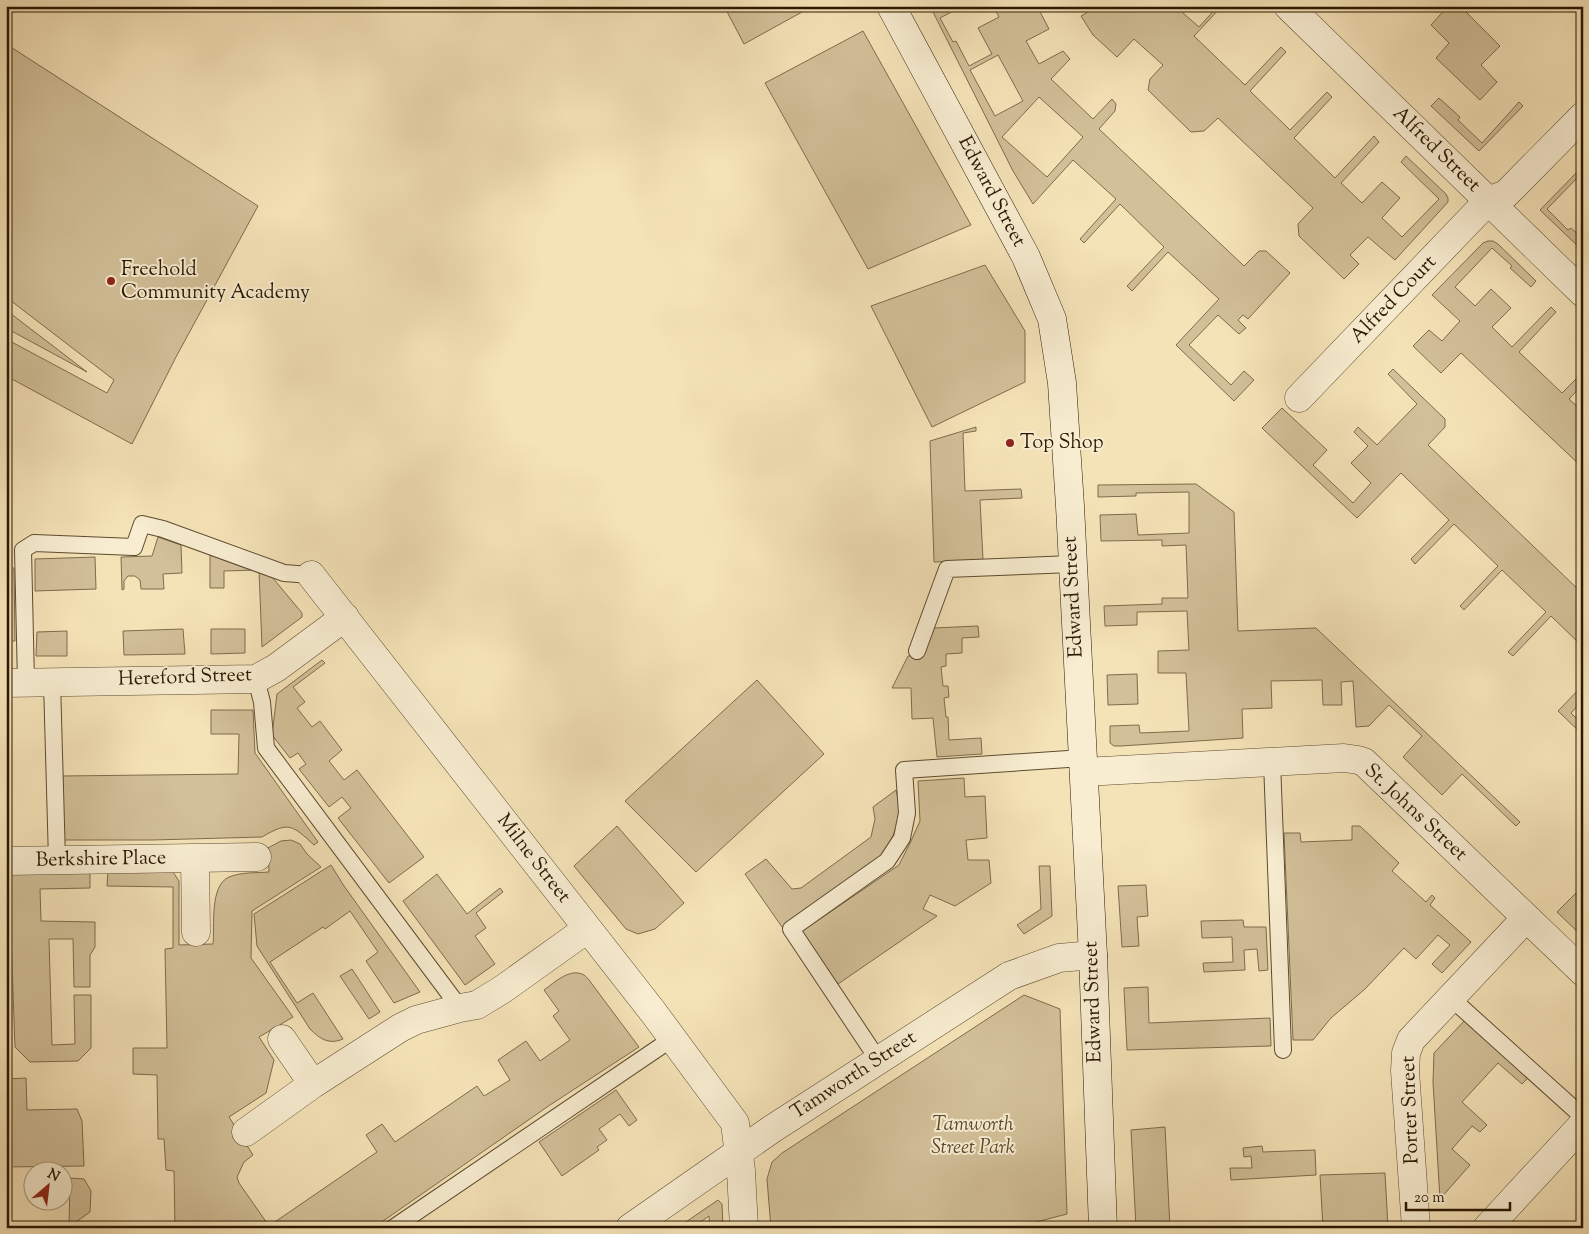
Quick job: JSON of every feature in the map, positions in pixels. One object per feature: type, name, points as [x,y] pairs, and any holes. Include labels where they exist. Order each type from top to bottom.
[{"type":"street","name":"Edward Street","points":[[891,6],[1026,257],[1052,319],[1062,383],[1084,765],[1103,1228]]},
{"type":"street","name":"Alfred Street","points":[[1288,6],[1583,293]]},
{"type":"street","name":"Alfred Court","points":[[1299,398],[1488,201],[1506,194],[1583,116]]},
{"type":"street","name":"Milne Street","points":[[311,575],[587,928],[736,1125],[744,1228]]},
{"type":"street","name":"Hereford Street","points":[[28,682],[256,679],[276,668],[344,617]]},
{"type":"street","name":"St. Johns Street","points":[[1084,765],[1272,762],[1344,758],[1364,762],[1583,972]]},
{"type":"street","name":"Berkshire Place","points":[[6,861],[257,857]]},
{"type":"street","name":"Berkshire Place","points":[[195,858],[196,932]]},
{"type":"street","name":"Porter Street","points":[[1416,1228],[1406,1053],[1411,1040],[1526,918]]},
{"type":"street","points":[[246,1132],[386,1036],[416,1020],[477,1005],[503,989],[587,928]]},
{"type":"street","name":"Tamworth Street","points":[[630,1228],[739,1152],[1009,976],[1059,958],[1093,955]]},
{"type":"street","points":[[282,1039],[314,1084]]},
{"type":"street","points":[[1487,1228],[1583,1124]]},
{"type":"lane","points":[[56,860],[28,682],[23,550],[34,543],[134,547],[142,524],[162,529],[284,573],[311,575]]},
{"type":"lane","points":[[917,651],[947,569],[1072,564]]},
{"type":"lane","points":[[256,679],[262,702],[266,748],[460,1008]]},
{"type":"lane","points":[[1272,762],[1283,1050]]},
{"type":"lane","points":[[879,1061],[791,929],[887,861],[902,838],[907,813],[904,770],[1084,765]]},
{"type":"lane","points":[[1451,998],[1583,1117]]},
{"type":"lane","points":[[393,1228],[672,1038]]},
{"type":"green space","points":[[724,6],[813,6],[744,44]]},
{"type":"green space","points":[[930,6],[963,6],[940,18],[953,42],[956,41],[969,66],[992,54],[978,28],[999,17],[993,6],[1037,6],[1049,29],[1026,41],[1039,64],[1063,51],[1070,59],[1051,79],[1093,119],[1112,99],[1116,104],[1115,111],[1099,129],[1244,266],[1259,251],[1266,251],[1290,273],[1248,319],[1243,315],[1238,320],[1246,328],[1239,334],[1218,315],[1189,345],[1231,385],[1244,371],[1254,380],[1234,401],[1176,345],[1219,299],[1168,252],[1132,291],[1127,286],[1164,247],[1120,204],[1084,243],[1080,239],[1116,199],[1073,160],[1033,204],[1013,171]],"holes":[[[998,55],[1023,101],[995,116],[970,70]],[[1039,97],[1083,137],[1047,177],[1002,137]]]},
{"type":"green space","points":[[1098,6],[1175,6],[1199,27],[1218,6],[1222,6],[1194,36],[1245,85],[1281,47],[1286,52],[1250,91],[1290,130],[1327,92],[1332,97],[1294,138],[1335,178],[1374,136],[1379,142],[1341,183],[1362,203],[1382,182],[1400,198],[1382,218],[1402,237],[1439,199],[1401,162],[1406,156],[1446,194],[1448,202],[1395,260],[1368,237],[1350,255],[1359,264],[1344,279],[1299,236],[1298,224],[1313,208],[1218,118],[1204,131],[1191,132],[1148,90],[1150,79],[1163,65],[1134,39],[1117,57],[1093,35],[1081,16]]},
{"type":"green space","points":[[1448,6],[1460,6],[1500,46],[1481,65],[1497,82],[1480,100],[1436,58],[1449,43],[1431,25]]},
{"type":"green space","points":[[863,31],[971,225],[868,269],[765,83]]},
{"type":"green space","name":"Freehold Community Academy","points":[[6,44],[258,206],[176,357],[132,444],[10,378],[6,372],[6,339],[107,393],[114,380],[6,297]]},
{"type":"green space","points":[[1439,98],[1460,117],[1458,120],[1482,143],[1519,102],[1523,106],[1479,151],[1431,106]]},
{"type":"green space","points":[[1583,166],[1583,172],[1547,209],[1568,230],[1571,228],[1583,239],[1583,251],[1540,210]]},
{"type":"green space","points":[[1488,241],[1498,244],[1536,281],[1531,287],[1492,248],[1455,287],[1475,306],[1491,289],[1511,308],[1492,327],[1512,347],[1551,307],[1556,312],[1519,352],[1562,393],[1583,372],[1583,384],[1569,399],[1583,412],[1583,468],[1461,353],[1441,373],[1413,346],[1429,330],[1442,341],[1460,321],[1432,295],[1483,243]]},
{"type":"green space","points":[[985,265],[1025,331],[1025,382],[932,427],[871,306]]},
{"type":"green space","points":[[6,310],[87,372],[6,328]]},
{"type":"green space","points":[[1393,369],[1445,419],[1445,427],[1428,445],[1583,594],[1583,647],[1551,616],[1513,656],[1508,652],[1546,612],[1502,570],[1464,610],[1460,606],[1498,566],[1454,524],[1415,564],[1411,559],[1449,520],[1401,473],[1357,518],[1262,428],[1282,408],[1327,450],[1313,465],[1353,503],[1371,483],[1351,463],[1368,446],[1354,432],[1358,427],[1377,445],[1417,404],[1388,374]]},
{"type":"green space","points":[[976,427],[976,431],[963,433],[965,491],[1021,489],[1022,498],[980,500],[983,560],[934,562],[930,441]]},
{"type":"green space","points":[[1196,484],[1234,512],[1238,631],[1316,628],[1520,822],[1516,826],[1462,774],[1442,795],[1403,757],[1422,736],[1389,705],[1369,726],[1356,727],[1353,681],[1341,682],[1342,705],[1323,705],[1322,680],[1271,681],[1272,708],[1242,709],[1243,738],[1121,746],[1114,746],[1110,743],[1110,726],[1139,725],[1140,733],[1189,731],[1186,673],[1158,673],[1158,651],[1189,650],[1187,611],[1137,612],[1137,625],[1105,626],[1104,606],[1162,604],[1162,598],[1188,598],[1186,545],[1162,546],[1162,540],[1101,541],[1100,515],[1136,514],[1138,535],[1189,533],[1189,492],[1136,493],[1136,496],[1098,497],[1098,485]]},
{"type":"green space","points":[[6,516],[8,516],[10,568],[14,568],[15,641],[11,641],[10,598],[6,598]]},
{"type":"green space","points":[[158,537],[181,545],[182,573],[163,574],[164,589],[141,589],[140,580],[135,576],[128,576],[124,581],[124,589],[122,590],[121,557],[152,556]]},
{"type":"green space","points":[[210,555],[259,570],[224,571],[224,588],[210,588]]},
{"type":"green space","points":[[95,557],[96,589],[35,591],[35,559]]},
{"type":"green space","points":[[259,570],[272,577],[302,613],[302,617],[262,647]]},
{"type":"green space","points":[[978,626],[979,637],[962,638],[962,653],[946,654],[946,666],[941,667],[943,686],[948,686],[949,697],[944,698],[946,717],[948,717],[949,740],[981,738],[982,754],[937,757],[933,718],[912,719],[911,688],[892,688],[908,656],[923,655],[934,628]]},
{"type":"green space","points":[[183,629],[185,654],[124,655],[123,631]]},
{"type":"green space","points":[[211,629],[245,629],[245,653],[211,654]]},
{"type":"green space","points":[[67,631],[67,656],[36,656],[37,632]]},
{"type":"green space","points":[[322,660],[325,663],[293,687],[305,702],[297,708],[312,727],[320,721],[342,750],[329,761],[344,780],[357,770],[424,857],[389,883],[338,818],[351,808],[342,797],[329,807],[299,769],[306,764],[298,753],[290,758],[272,735],[277,694]]},
{"type":"green space","points":[[1137,674],[1138,704],[1108,705],[1107,675]]},
{"type":"green space","points":[[757,680],[824,754],[696,872],[625,801]]},
{"type":"green space","points":[[1583,685],[1583,700],[1571,713],[1583,725],[1583,735],[1558,711]]},
{"type":"green space","points":[[211,710],[253,710],[255,753],[318,842],[314,845],[295,829],[285,827],[262,837],[63,840],[62,776],[238,774],[239,734],[211,734]]},
{"type":"green space","points":[[964,778],[965,797],[985,796],[987,838],[966,840],[968,860],[989,860],[991,883],[955,906],[930,895],[923,909],[937,916],[838,984],[801,932],[899,865],[920,821],[918,781]]},
{"type":"green space","points":[[896,790],[901,812],[893,836],[882,856],[782,927],[745,874],[766,859],[792,889],[801,888],[871,837],[875,819],[873,807]]},
{"type":"green space","points":[[617,826],[684,903],[655,929],[638,934],[626,929],[574,866]]},
{"type":"green space","points":[[1352,826],[1360,826],[1399,863],[1392,871],[1426,902],[1432,895],[1435,898],[1430,905],[1471,942],[1442,973],[1432,964],[1450,945],[1438,935],[1416,959],[1404,948],[1365,989],[1331,1018],[1313,1040],[1293,1040],[1284,833],[1300,833],[1301,842],[1352,840]]},
{"type":"green space","points":[[291,840],[300,844],[307,854],[321,867],[252,911],[251,958],[293,1017],[259,1037],[274,1060],[266,1093],[229,1117],[253,1155],[244,1162],[237,1177],[239,1183],[269,1226],[377,1152],[366,1135],[382,1124],[395,1142],[477,1086],[484,1096],[510,1080],[498,1060],[526,1041],[540,1061],[570,1040],[553,1016],[559,1011],[544,990],[568,974],[579,973],[586,977],[639,1047],[550,1105],[373,1228],[175,1228],[174,1171],[166,1170],[164,1139],[158,1139],[157,1075],[133,1074],[133,1048],[167,1048],[165,949],[173,948],[173,887],[107,886],[108,870],[164,870],[173,872],[179,881],[179,945],[213,944],[214,908],[218,889],[223,882],[229,877],[238,874],[269,872],[268,848],[281,841]]},
{"type":"green space","points":[[331,865],[420,992],[394,1003],[366,961],[378,952],[350,911],[325,929],[323,927],[270,962],[297,1003],[313,993],[343,1039],[338,1041],[325,1040],[317,1036],[310,1029],[257,946],[254,914]]},
{"type":"green space","points":[[1039,866],[1050,866],[1052,916],[1024,934],[1017,925],[1041,909]]},
{"type":"green space","points":[[90,869],[90,888],[40,889],[41,921],[95,922],[95,947],[90,955],[90,987],[74,987],[73,939],[49,939],[52,1045],[75,1044],[74,995],[91,995],[91,1048],[78,1061],[30,1062],[15,1047],[9,881],[14,871]]},
{"type":"green space","points":[[437,874],[467,914],[500,888],[503,892],[476,913],[486,928],[475,936],[495,964],[465,985],[403,901]]},
{"type":"green space","points":[[1146,885],[1148,916],[1137,917],[1139,946],[1122,947],[1118,886]]},
{"type":"green space","points":[[1583,886],[1583,937],[1557,912]]},
{"type":"green space","points":[[1243,920],[1244,927],[1266,927],[1268,970],[1259,971],[1257,949],[1244,950],[1245,970],[1204,972],[1203,963],[1233,962],[1232,937],[1202,938],[1201,921]]},
{"type":"green space","points":[[352,969],[380,1012],[369,1019],[340,976]]},
{"type":"green space","points":[[1148,987],[1149,1023],[1270,1018],[1271,1046],[1127,1050],[1124,988]]},
{"type":"green space","name":"Tamworth Street Park","points":[[1024,995],[1060,1009],[1067,1214],[1013,1228],[771,1228],[767,1179],[772,1162],[782,1153]]},
{"type":"green space","points":[[1466,1019],[1529,1077],[1522,1084],[1498,1063],[1462,1102],[1487,1125],[1480,1132],[1472,1126],[1452,1149],[1470,1165],[1440,1199],[1433,1082],[1434,1053]]},
{"type":"green space","points":[[26,1078],[27,1110],[77,1109],[82,1121],[84,1166],[72,1166],[72,1162],[22,1162],[22,1167],[6,1167],[6,1079]]},
{"type":"green space","points":[[616,1090],[637,1120],[629,1126],[620,1114],[599,1129],[607,1140],[597,1147],[599,1150],[562,1176],[539,1142]]},
{"type":"green space","points":[[1165,1127],[1170,1228],[1136,1228],[1131,1130]]},
{"type":"green space","points":[[1262,1146],[1263,1152],[1315,1150],[1316,1175],[1231,1180],[1230,1168],[1252,1168],[1251,1156],[1244,1157],[1243,1148]]},
{"type":"green space","points":[[1385,1173],[1388,1228],[1323,1228],[1320,1175]]},
{"type":"green space","points":[[72,1178],[84,1179],[91,1191],[90,1212],[69,1227],[69,1212],[72,1212]]},
{"type":"green space","points":[[718,1200],[722,1204],[723,1228],[710,1228],[709,1216],[692,1228],[677,1228]]},
{"type":"place","name":"Freehold Community Academy","points":[[111,281]]},
{"type":"place","name":"Top Shop","points":[[1010,443]]}]
